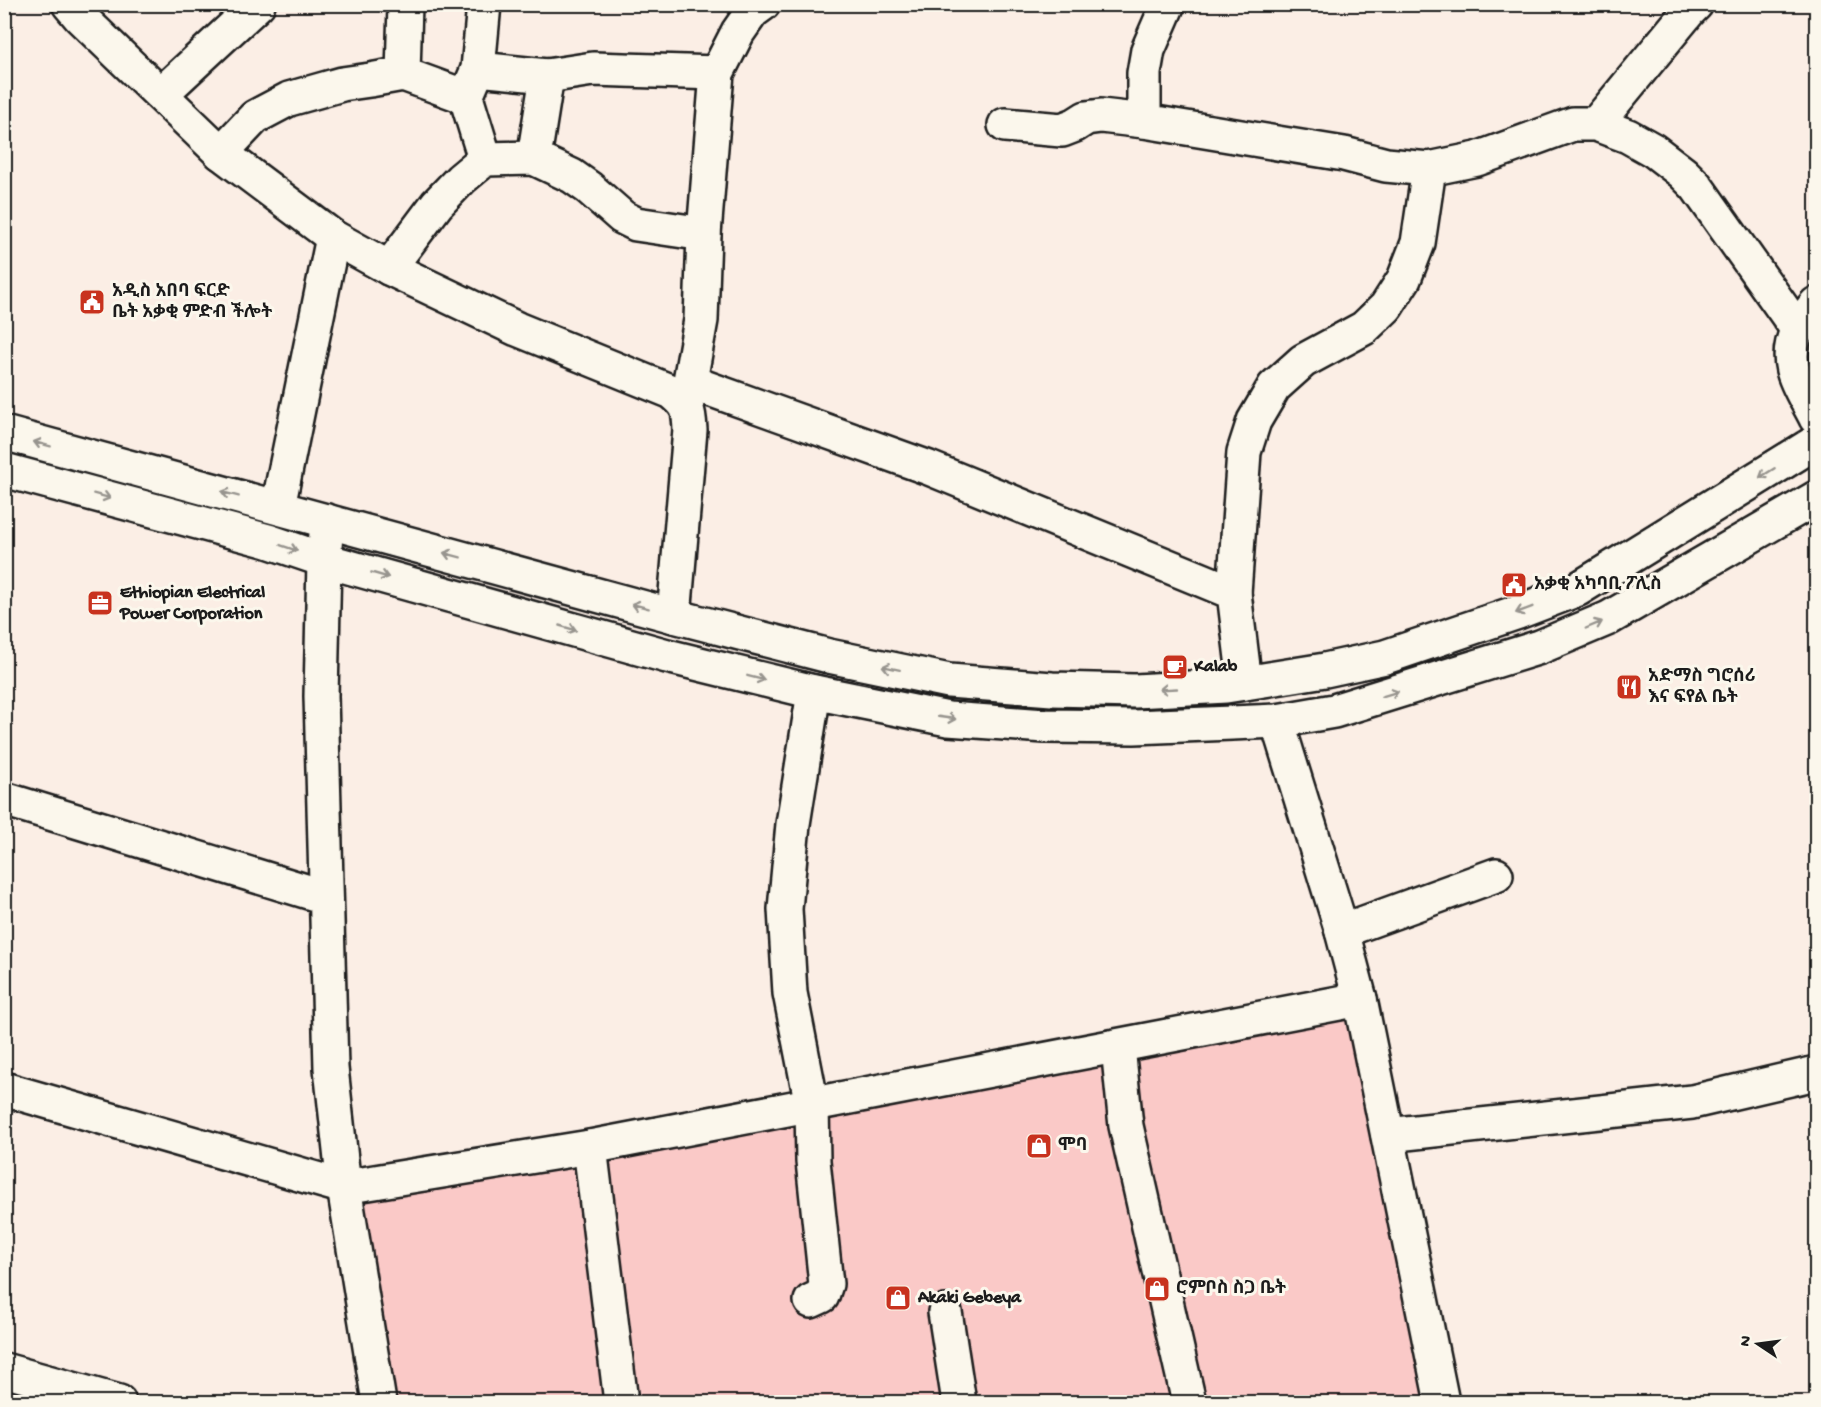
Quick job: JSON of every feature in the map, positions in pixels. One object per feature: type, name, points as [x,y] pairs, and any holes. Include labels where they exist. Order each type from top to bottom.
[{"type":"street","points":[[69,4],[221,153],[333,237],[389,268],[517,329],[672,392],[688,393],[929,468],[1233,593]]},
{"type":"street","points":[[161,94],[258,4]]},
{"type":"street","points":[[403,74],[405,4]]},
{"type":"street","points":[[484,4],[472,83],[485,159]]},
{"type":"street","points":[[674,616],[690,430],[688,393],[700,320],[704,234],[717,74],[738,32],[752,12],[763,4]]},
{"type":"street","points":[[1144,121],[1144,73],[1148,50],[1168,4]]},
{"type":"street","points":[[1596,124],[1696,4]]},
{"type":"street","points":[[221,153],[255,117],[289,99],[342,84],[403,74],[472,83],[593,69],[717,74]]},
{"type":"street","points":[[534,158],[547,76]]},
{"type":"street","points":[[1005,125],[1062,130],[1086,118],[1101,116],[1344,154],[1386,165],[1429,169],[1476,159],[1573,124],[1596,124],[1629,136],[1683,172],[1696,186],[1797,330]]},
{"type":"street","points":[[389,268],[437,204],[461,179],[485,159],[534,158],[572,176],[622,217],[636,224],[704,234]]},
{"type":"street","points":[[1245,683],[1233,593],[1244,452],[1254,421],[1274,387],[1303,361],[1364,328],[1386,308],[1404,279],[1418,243],[1429,169]]},
{"type":"street","points":[[278,507],[333,237]]},
{"type":"street","points":[[1816,304],[1797,330],[1791,352],[1791,368],[1816,418]]},
{"type":"street","points":[[4,434],[829,656],[949,681],[1052,689],[1135,691],[1226,686],[1325,670],[1385,657],[1518,612],[1578,589],[1816,442]]},
{"type":"street","points":[[4,470],[268,541],[324,560],[667,656],[814,692],[948,719],[1045,726],[1134,727],[1276,721],[1334,711],[1550,643],[1609,618],[1816,498]]},
{"type":"street","points":[[327,521],[321,696],[331,1068],[344,1187],[379,1402]]},
{"type":"street","points":[[810,1301],[822,1296],[826,1284],[813,1161],[812,1105],[790,993],[785,909],[793,824],[814,692]]},
{"type":"street","points":[[1276,721],[1342,931],[1360,999],[1442,1402]]},
{"type":"street","points":[[4,799],[325,897]]},
{"type":"street","points":[[1342,931],[1496,875]]},
{"type":"street","points":[[4,1089],[344,1187],[590,1147],[1360,999]]},
{"type":"street","points":[[1118,1047],[1126,1126],[1189,1402]]},
{"type":"street","points":[[1388,1136],[1692,1102],[1816,1073]]},
{"type":"street","points":[[590,1147],[621,1402]]},
{"type":"street","points":[[945,1312],[959,1402]]},
{"type":"street","points":[[4,1370],[119,1402]]},
{"type":"building","name":"Akaki Gebeya","points":[[1360,999],[1442,1402],[391,1402],[359,1194]]},
{"type":"place","name":"አዲስ አበባ ፍርድ ቤት አቃቂ ምድብ ችሎት","points":[[92,302]]},
{"type":"place","name":"አቃቂ አካባቢ ፖሊስ","points":[[1514,585]]},
{"type":"place","name":"Ethiopian Electrical Power Corporation","points":[[100,603]]},
{"type":"place","name":"Kalab","points":[[1175,667]]},
{"type":"place","name":"አድማስ ግሮሰሪ እና ፍየል ቤት","points":[[1629,687]]},
{"type":"place","name":"ሞባ","points":[[1039,1146]]},
{"type":"place","name":"ሮምቦስ ስጋ ቤት","points":[[1157,1289]]},
{"type":"place","name":"Akaki Gebeya","points":[[898,1298]]}]
